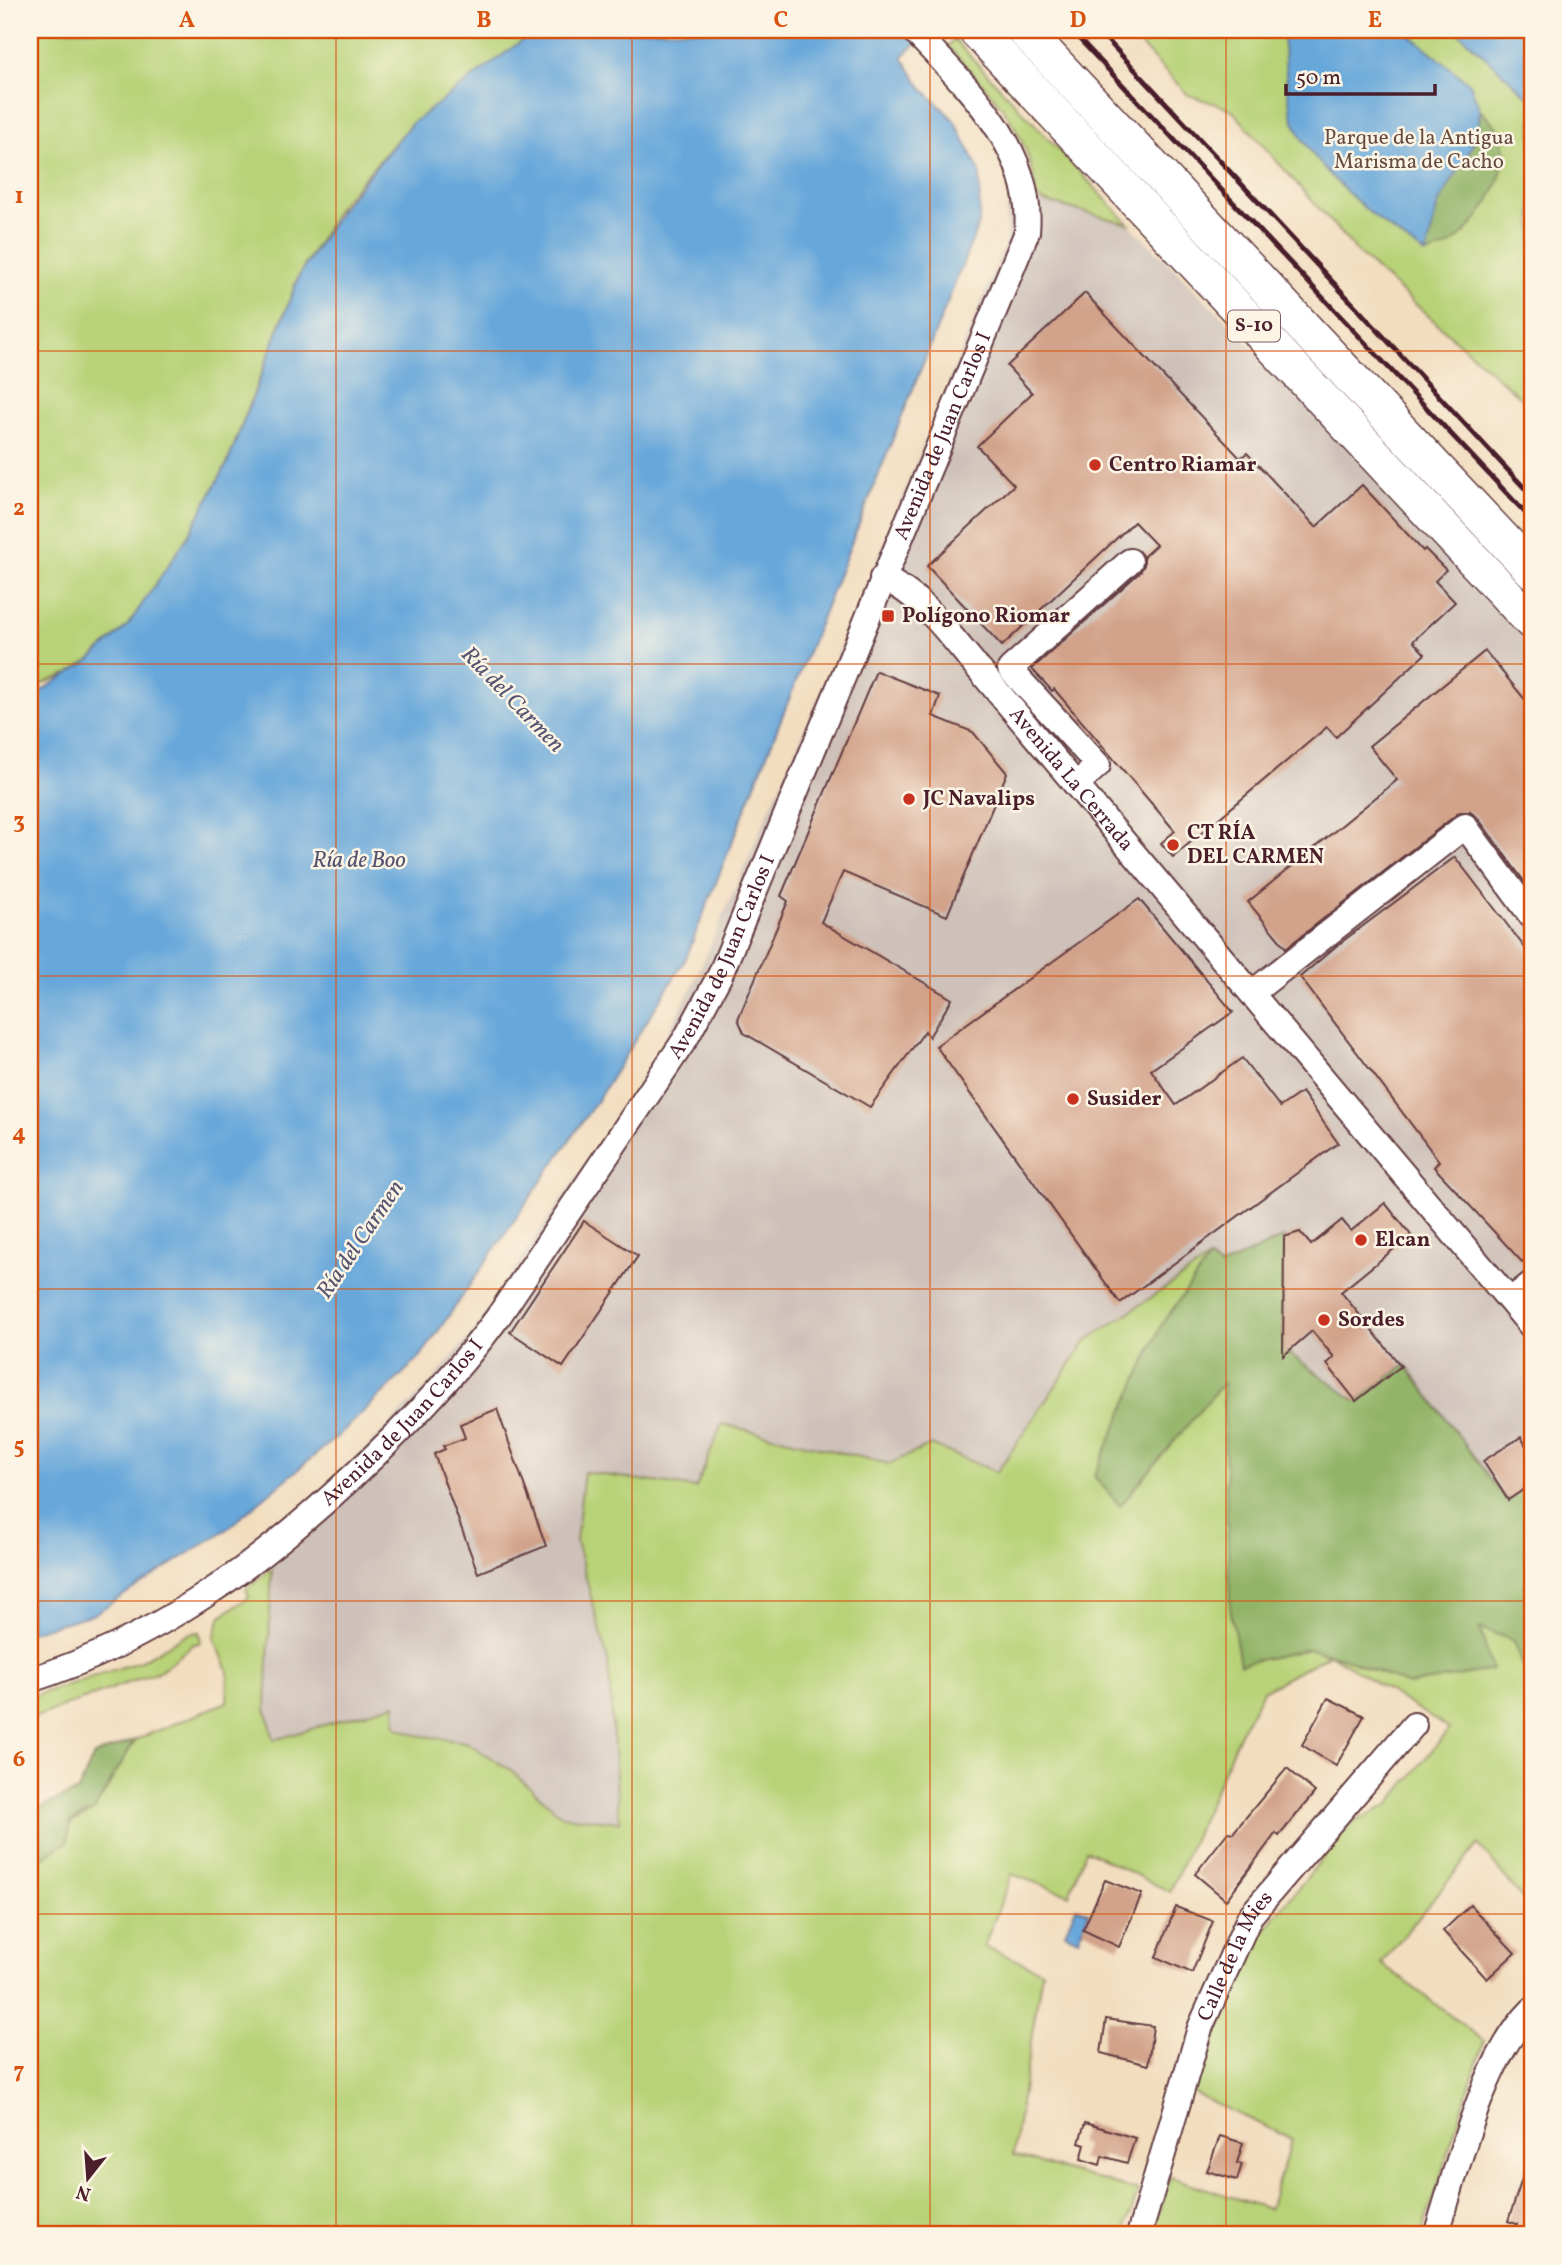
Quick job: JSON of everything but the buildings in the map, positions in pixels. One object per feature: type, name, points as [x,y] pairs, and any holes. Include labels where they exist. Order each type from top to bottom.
[{"type":"highway","name":"S-10","points":[[976,30],[1532,622]]},
{"type":"highway","name":"S-10","points":[[1024,30],[1532,570]]},
{"type":"street","name":"Avenida de Juan Carlos I","points":[[30,1680],[124,1644],[228,1582],[307,1519],[415,1419],[468,1358],[612,1152],[686,1038],[720,975],[1027,232],[1026,198],[1005,142],[986,110],[913,30]]},
{"type":"street","points":[[1076,785],[1098,765],[1010,669],[1130,561]]},
{"type":"street","name":"Avenida La Cerrada","points":[[882,578],[902,586],[919,601],[1512,1299],[1532,1327]]},
{"type":"street","points":[[1252,993],[1465,826],[1532,917]]},
{"type":"street","points":[[1512,1299],[1532,1283]]},
{"type":"street","name":"Calle de la Mies","points":[[1139,2235],[1200,2028],[1250,1916],[1414,1725]]},
{"type":"street","points":[[1436,2235],[1480,2101],[1504,2044],[1532,2010]]},
{"type":"shaded area","points":[[1043,201],[1129,224],[1369,464],[1532,642],[1532,1484],[1506,1501],[1406,1365],[1356,1401],[1283,1349],[1283,1237],[1086,1341],[997,1472],[931,1445],[889,1464],[722,1424],[697,1488],[584,1472],[576,1541],[608,1661],[619,1822],[562,1816],[509,1769],[466,1742],[417,1735],[396,1727],[395,1704],[274,1740],[266,1708],[273,1532],[315,1498],[364,1450],[431,1382],[472,1333],[650,1066],[691,989],[856,611],[1006,241],[1006,207]]},
{"type":"green space","points":[[30,30],[540,30],[411,124],[340,205],[298,277],[227,464],[187,539],[128,625],[90,660],[69,673],[30,689]]},
{"type":"green space","name":"Parque de la Antigua Marisma de Cacho","points":[[1126,30],[1456,30],[1532,100],[1532,408],[1360,255],[1231,109],[1188,95]]},
{"type":"green space","points":[[954,39],[1129,224],[1043,201],[1036,196],[1026,150],[1017,131],[993,96],[948,46]]},
{"type":"green space","points":[[1480,110],[1497,127],[1503,144],[1500,176],[1484,208],[1462,235],[1449,246],[1426,254],[1438,205],[1474,138]]},
{"type":"green space","points":[[1284,1237],[1283,1349],[1356,1401],[1406,1365],[1506,1500],[1532,1484],[1532,1910],[1478,1844],[1381,1963],[1484,2041],[1421,2235],[1152,2235],[1170,2177],[1269,2209],[1292,2139],[1193,2093],[1254,1943],[1350,1824],[1388,1805],[1449,1729],[1330,1654],[1263,1691],[1239,1735],[1170,1892],[1086,1850],[1069,1895],[1012,1874],[984,1946],[1042,1971],[1013,2155],[1138,2191],[1124,2235],[432,2235],[405,2224],[410,2235],[46,2235],[42,2224],[30,2224],[30,1866],[67,1842],[71,1823],[94,1810],[135,1740],[227,1702],[228,1670],[214,1638],[221,1616],[249,1597],[246,1589],[272,1569],[266,1708],[274,1740],[395,1704],[396,1727],[417,1735],[466,1742],[509,1769],[562,1816],[619,1822],[608,1661],[576,1541],[584,1472],[696,1488],[722,1424],[889,1464],[931,1445],[997,1472],[1086,1341],[1209,1259],[1220,1267]]},
{"type":"green space","points":[[1284,1237],[1283,1349],[1356,1401],[1406,1365],[1506,1500],[1532,1484],[1532,1681],[1528,1679],[1514,1641],[1480,1628],[1492,1670],[1408,1685],[1345,1658],[1309,1649],[1240,1664],[1230,1607],[1223,1383],[1120,1506],[1094,1476],[1162,1324],[1209,1259],[1220,1267]]},
{"type":"green space","points":[[199,1632],[201,1642],[192,1645],[162,1670],[30,1719],[30,1697],[141,1661],[187,1634]]},
{"type":"green space","points":[[135,1740],[94,1810],[71,1822],[67,1842],[30,1866],[30,1812],[78,1791],[94,1755]]},
{"type":"water","name":"Ría de Boo","points":[[536,30],[931,30],[902,57],[923,89],[954,120],[980,172],[979,223],[685,960],[600,1096],[421,1356],[339,1435],[227,1529],[94,1614],[30,1632],[30,698],[90,660],[128,625],[186,539],[227,464],[300,274],[343,206],[411,124]]},
{"type":"water","points":[[1282,30],[1404,30],[1470,84],[1480,110],[1478,131],[1469,152],[1438,204],[1426,254],[1346,192],[1327,172],[1298,131],[1291,111]]},
{"type":"water","points":[[1456,30],[1532,30],[1532,100],[1523,92]]},
{"type":"water","points":[[1076,1907],[1089,1912],[1078,1939],[1065,1933]]},
{"type":"railway","points":[[1071,30],[1532,520]]},
{"type":"railway","points":[[1098,30],[1532,496]]},
{"type":"place","name":"Centro Riamar","points":[[1095,465]]},
{"type":"place","name":"Polígono Riomar","points":[[888,616]]},
{"type":"place","name":"JC Navalips","points":[[909,799]]},
{"type":"place","name":"CT RÍA DEL CARMEN","points":[[1173,845]]},
{"type":"place","name":"Susider","points":[[1073,1099]]},
{"type":"place","name":"Elcan","points":[[1361,1240]]},
{"type":"place","name":"Sordes","points":[[1324,1320]]},
{"type":"water label","name":"Ría del Carmen","points":[[512,700]]},
{"type":"water label","name":"Ría del Carmen","points":[[361,1240]]}]
